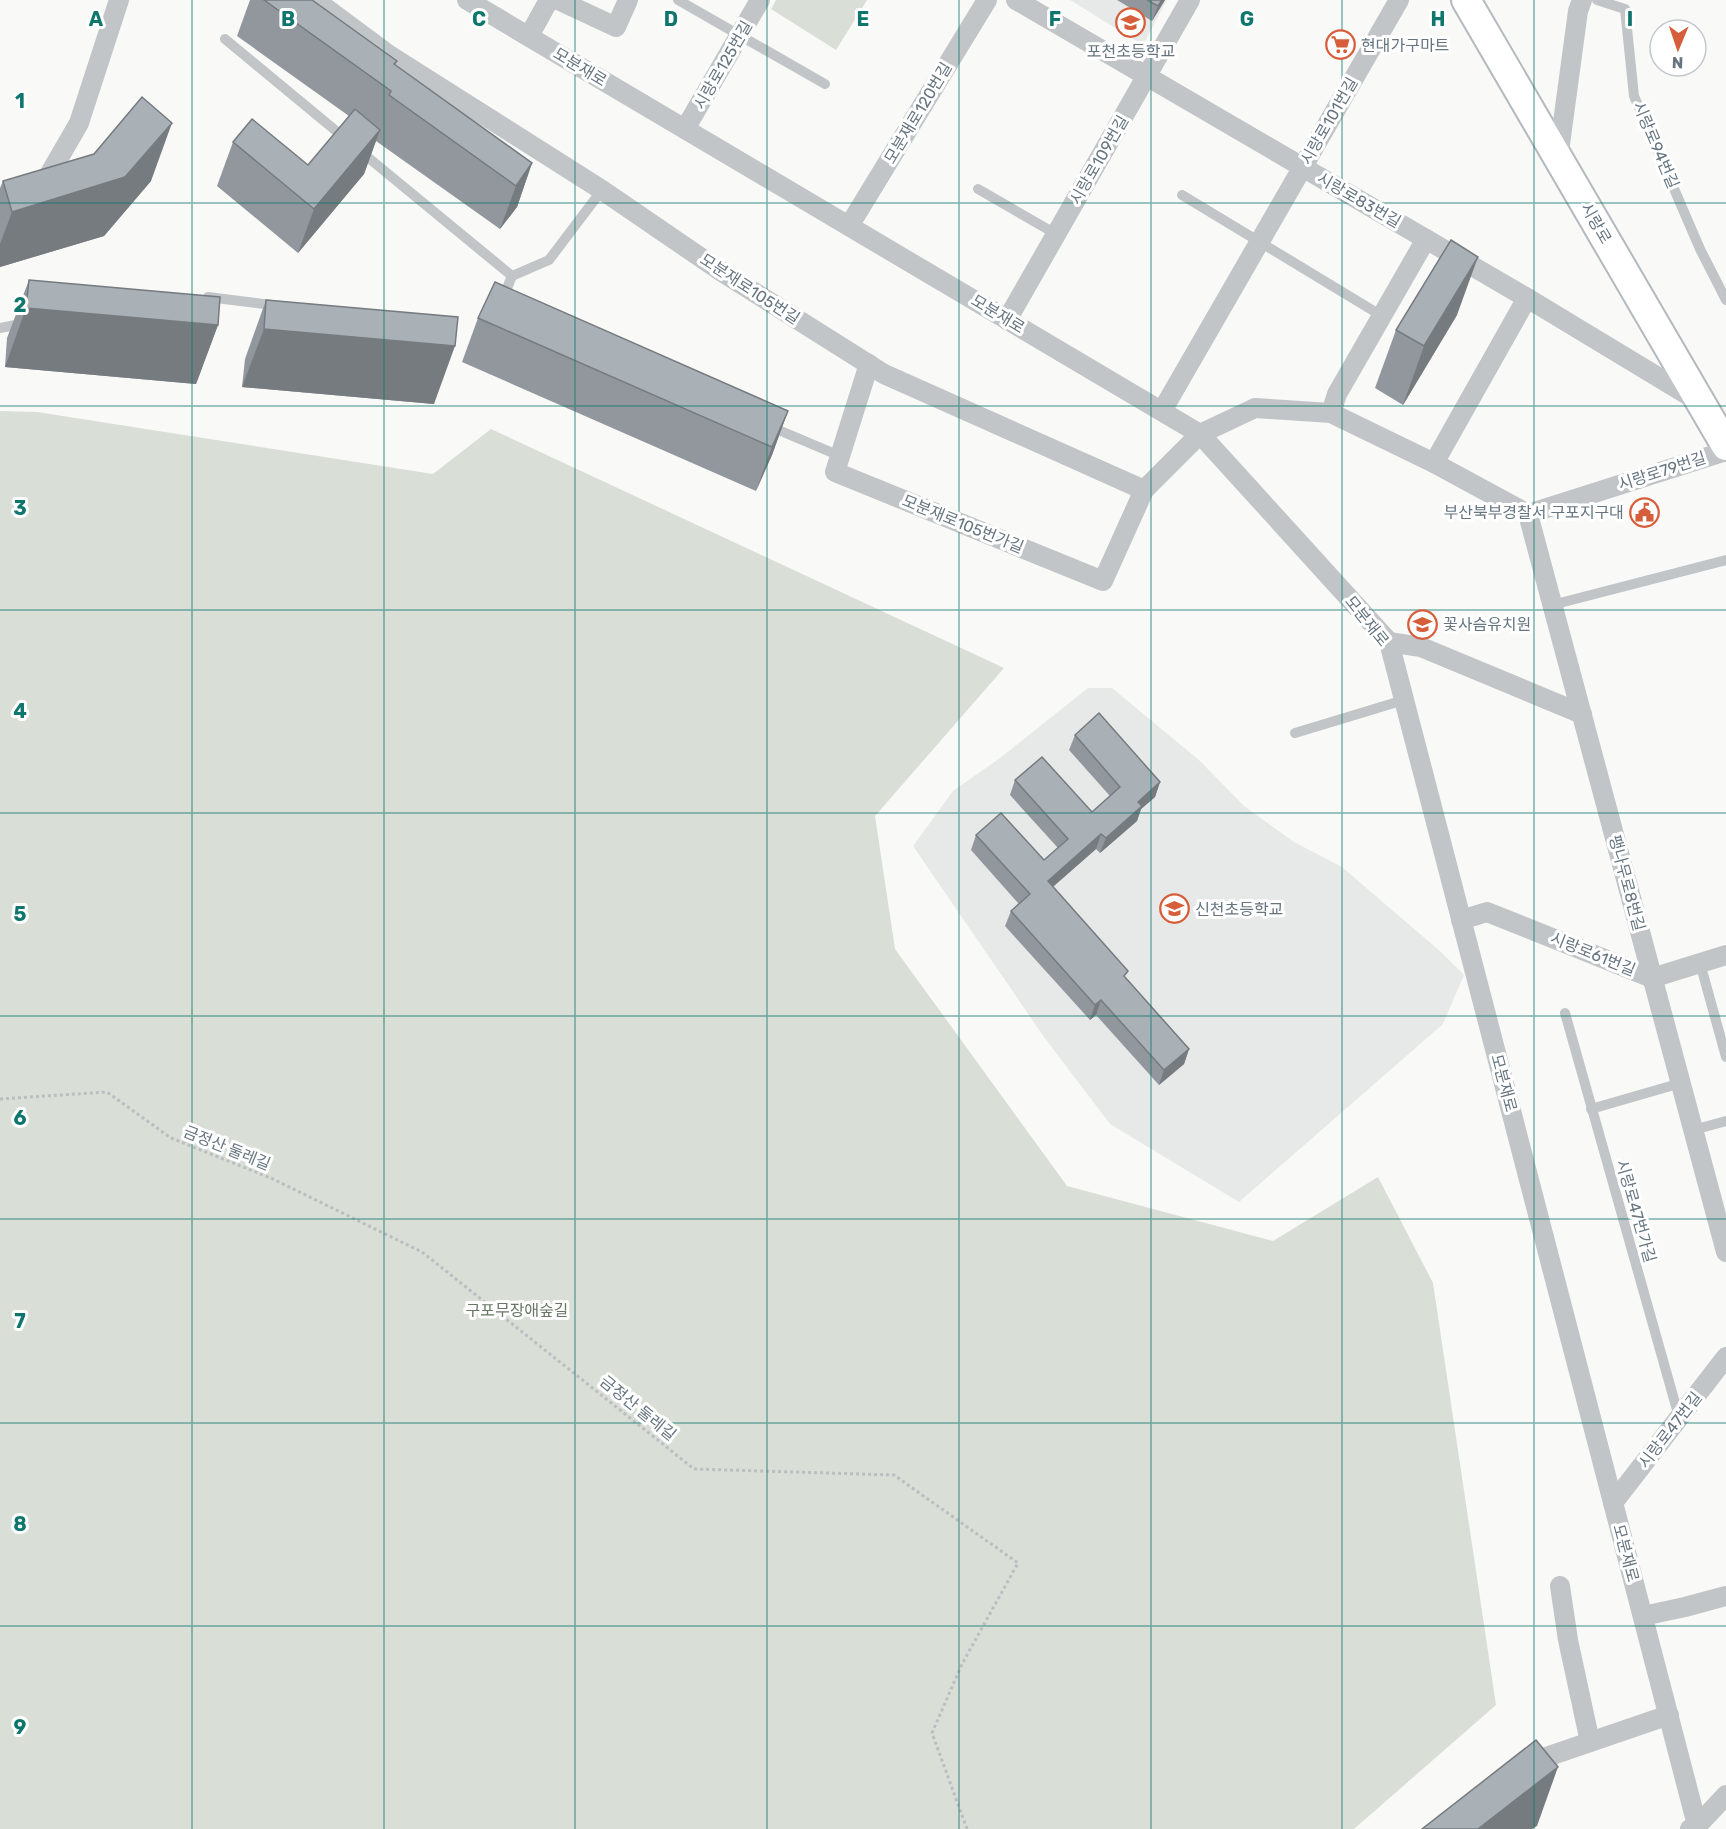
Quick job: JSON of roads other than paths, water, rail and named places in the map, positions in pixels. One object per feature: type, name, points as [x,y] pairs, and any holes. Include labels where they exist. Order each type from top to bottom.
[{"type":"main road","name":"시랑로","points":[[1466,0],[1726,446]]},
{"type":"street","points":[[0,207],[38,194],[80,123],[119,0]]},
{"type":"street","name":"모분재로105번길","points":[[315,0],[389,55],[602,190],[719,270],[884,374],[1144,490]]},
{"type":"street","name":"모분재로","points":[[467,0],[1200,434],[1389,642],[1669,1715],[1695,1828]]},
{"type":"street","points":[[529,36],[549,0]]},
{"type":"street","points":[[558,0],[616,27],[628,0]]},
{"type":"street","name":"시랑로125번길","points":[[685,129],[760,0]]},
{"type":"street","name":"모분재로120번길","points":[[849,226],[987,0]]},
{"type":"street","name":"시랑로83번길","points":[[1016,0],[1701,402]]},
{"type":"street","name":"시랑로109번길","points":[[1007,320],[1190,0]]},
{"type":"street","name":"시랑로101번길","points":[[1162,411],[1399,0]]},
{"type":"street","points":[[1558,159],[1578,11],[1582,0]]},
{"type":"street","points":[[1331,413],[1337,394],[1426,239]]},
{"type":"street","points":[[1434,463],[1527,298]]},
{"type":"street","points":[[840,456],[869,364]]},
{"type":"street","points":[[1144,490],[1200,434],[1254,408],[1331,413],[1434,463],[1528,514]]},
{"type":"street","name":"시랑로79번길","points":[[1528,514],[1726,450]]},
{"type":"street","name":"모분재로105번가길","points":[[840,456],[835,471],[1103,580],[1144,490]]},
{"type":"street","name":"팽나무로8번길","points":[[1528,514],[1726,1252]]},
{"type":"street","points":[[1389,642],[1421,647],[1582,714]]},
{"type":"street","name":"시랑로61번길","points":[[1461,920],[1487,912],[1652,978],[1726,955]]},
{"type":"street","name":"시랑로47번길","points":[[1613,1503],[1726,1357]]},
{"type":"street","points":[[1560,1586],[1568,1641],[1590,1742]]},
{"type":"street","points":[[1643,1616],[1726,1596]]},
{"type":"street","points":[[1526,1764],[1669,1715]]},
{"type":"street","points":[[1695,1828],[1726,1795]]},
{"type":"lane","points":[[678,0],[825,84]]},
{"type":"lane","name":"시랑로94번길","points":[[1597,0],[1625,9],[1634,96],[1700,249],[1726,300]]},
{"type":"lane","points":[[225,39],[512,276]]},
{"type":"lane","points":[[978,189],[1056,234]]},
{"type":"lane","points":[[498,309],[512,276],[549,260],[602,190]]},
{"type":"lane","points":[[1182,195],[1382,316]]},
{"type":"lane","points":[[201,297],[283,307],[293,312]]},
{"type":"lane","points":[[0,328],[31,322]]},
{"type":"lane","points":[[754,420],[840,456]]},
{"type":"lane","points":[[1552,605],[1726,560]]},
{"type":"lane","points":[[1295,733],[1404,700]]},
{"type":"lane","points":[[1700,963],[1726,1057]]},
{"type":"lane","name":"시랑로47번가길","points":[[1565,1013],[1679,1417]]},
{"type":"lane","points":[[1591,1109],[1681,1083]]},
{"type":"lane","points":[[1693,1130],[1726,1121]]},
{"type":"place","name":"포천초등학교","points":[[1131,23]]},
{"type":"place","name":"현대가구마트","points":[[1340,45]]},
{"type":"place","name":"부산북부경찰서 구포지구대","points":[[1645,512]]},
{"type":"place","name":"꽃사슴유치원","points":[[1422,624]]},
{"type":"place","name":"신천초등학교","points":[[1174,909]]},
{"type":"park label","name":"구포무장애숲길","points":[[517,1310]]}]
